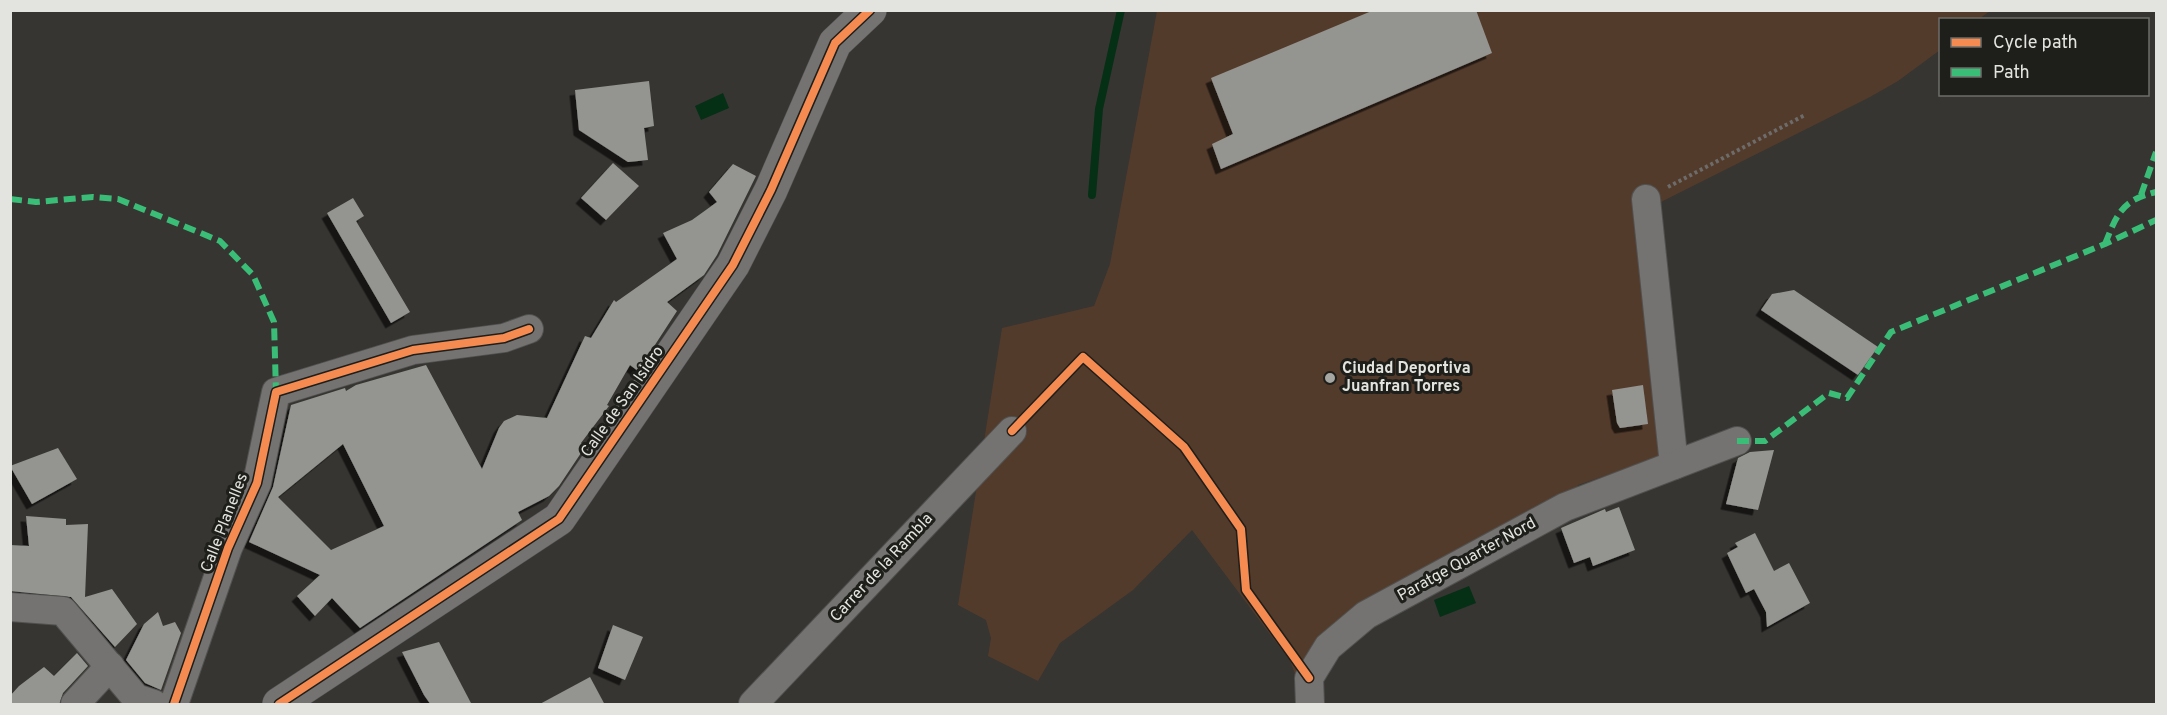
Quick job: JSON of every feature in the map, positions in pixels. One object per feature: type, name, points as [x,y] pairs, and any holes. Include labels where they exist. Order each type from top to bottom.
[{"type":"street","name":"Calle de San Isidro","points":[[279,705],[559,519],[733,265],[771,189],[835,43],[870,10]]},
{"type":"street","points":[[1646,199],[1674,465]]},
{"type":"street","name":"Calle Planelles","points":[[174,705],[228,548],[257,483],[276,392],[413,350],[504,338],[529,329]]},
{"type":"street","name":"Carrer de la Rambla","points":[[753,705],[1012,431]]},
{"type":"street","name":"Paratge Quarter Nord","points":[[1310,705],[1309,678],[1328,647],[1366,615],[1565,507],[1737,441]]},
{"type":"street","points":[[10,607],[63,611],[141,702]]},
{"type":"street","points":[[75,705],[110,666]]},
{"type":"path","points":[[1646,199],[1805,115]]},
{"type":"shaded area","name":"Ciudad Deportiva Juanfran Torres","points":[[1157,11],[1990,11],[1980,18],[1939,18],[1939,51],[1898,81],[1641,212],[1663,456],[1578,485],[1573,495],[1411,580],[1303,694],[1290,661],[1192,530],[1133,590],[1060,643],[1038,681],[988,656],[991,638],[986,620],[958,605],[1002,328],[1094,306],[1110,264]]},
{"type":"shaded area","points":[[723,93],[729,108],[701,120],[695,106]]},
{"type":"shaded area","points":[[1469,586],[1476,603],[1440,617],[1434,600]]},
{"type":"building","points":[[1374,10],[1476,10],[1492,53],[1221,169],[1212,144],[1233,134],[1211,78]]},
{"type":"building","points":[[649,81],[654,126],[644,128],[648,160],[628,162],[579,130],[575,90]]},
{"type":"building","points":[[613,163],[639,186],[606,220],[581,198]]},
{"type":"building","points":[[733,164],[756,176],[717,255],[704,275],[667,302],[677,311],[638,371],[630,365],[607,405],[609,406],[581,443],[585,447],[559,486],[549,496],[518,512],[522,520],[360,628],[332,598],[315,616],[297,596],[320,575],[249,542],[273,487],[291,405],[345,388],[346,391],[356,385],[426,365],[482,469],[504,421],[517,415],[547,418],[585,336],[591,338],[614,300],[616,302],[677,259],[663,233],[692,220],[717,202],[709,192]],"holes":[[[343,444],[384,526],[331,550],[278,497]]]},
{"type":"building","points":[[353,198],[364,216],[356,221],[410,312],[391,323],[327,213]]},
{"type":"building","points":[[1794,290],[1878,347],[1858,375],[1761,310],[1772,294]]},
{"type":"building","points":[[1643,385],[1648,424],[1620,428],[1617,423],[1612,390]]},
{"type":"building","points":[[58,448],[77,479],[32,504],[10,466]]},
{"type":"building","points":[[1774,450],[1758,510],[1726,504],[1738,458],[1750,452]]},
{"type":"building","points":[[1619,507],[1635,550],[1593,566],[1590,557],[1574,563],[1561,528],[1605,509],[1606,512]]},
{"type":"building","points":[[26,516],[66,519],[66,525],[88,524],[85,597],[112,589],[137,624],[115,647],[71,597],[10,591],[10,545],[29,546]]},
{"type":"building","points":[[1755,533],[1774,571],[1789,563],[1810,603],[1767,627],[1766,612],[1754,589],[1746,593],[1727,553],[1738,547],[1735,543]]},
{"type":"building","points":[[158,612],[163,626],[175,622],[181,633],[161,690],[145,683],[126,660],[144,624]]},
{"type":"building","points":[[613,625],[643,637],[625,680],[598,668]]},
{"type":"building","points":[[439,642],[472,705],[431,705],[402,652]]},
{"type":"building","points":[[77,653],[88,666],[63,693],[59,705],[10,705],[10,696],[19,686],[44,667],[54,676]]},
{"type":"building","points":[[590,677],[605,705],[538,705]]},
{"type":"waterway","points":[[1092,195],[1099,109],[1121,10]]},
{"type":"marked path","points":[[2141,195],[2156,152]]},
{"type":"marked path","points":[[2105,244],[2122,210],[2135,199],[2156,192]]},
{"type":"marked path","points":[[10,199],[36,202],[93,197],[118,199],[220,241],[253,275],[274,322],[276,392]]},
{"type":"marked path","points":[[1737,441],[1765,441],[1829,393],[1847,398],[1891,332],[2105,244],[2156,220]]},
{"type":"cycle path","points":[[279,704],[559,519],[733,265],[771,190],[835,43],[870,10]]},
{"type":"cycle path","points":[[174,704],[228,548],[257,483],[276,392],[413,350],[504,338],[529,329]]},
{"type":"cycle path","points":[[1012,431],[1083,357],[1184,447],[1241,529],[1246,590],[1309,678]]},
{"type":"place","name":"Ciudad Deportiva Juanfran Torres","points":[[1330,378]]}]
